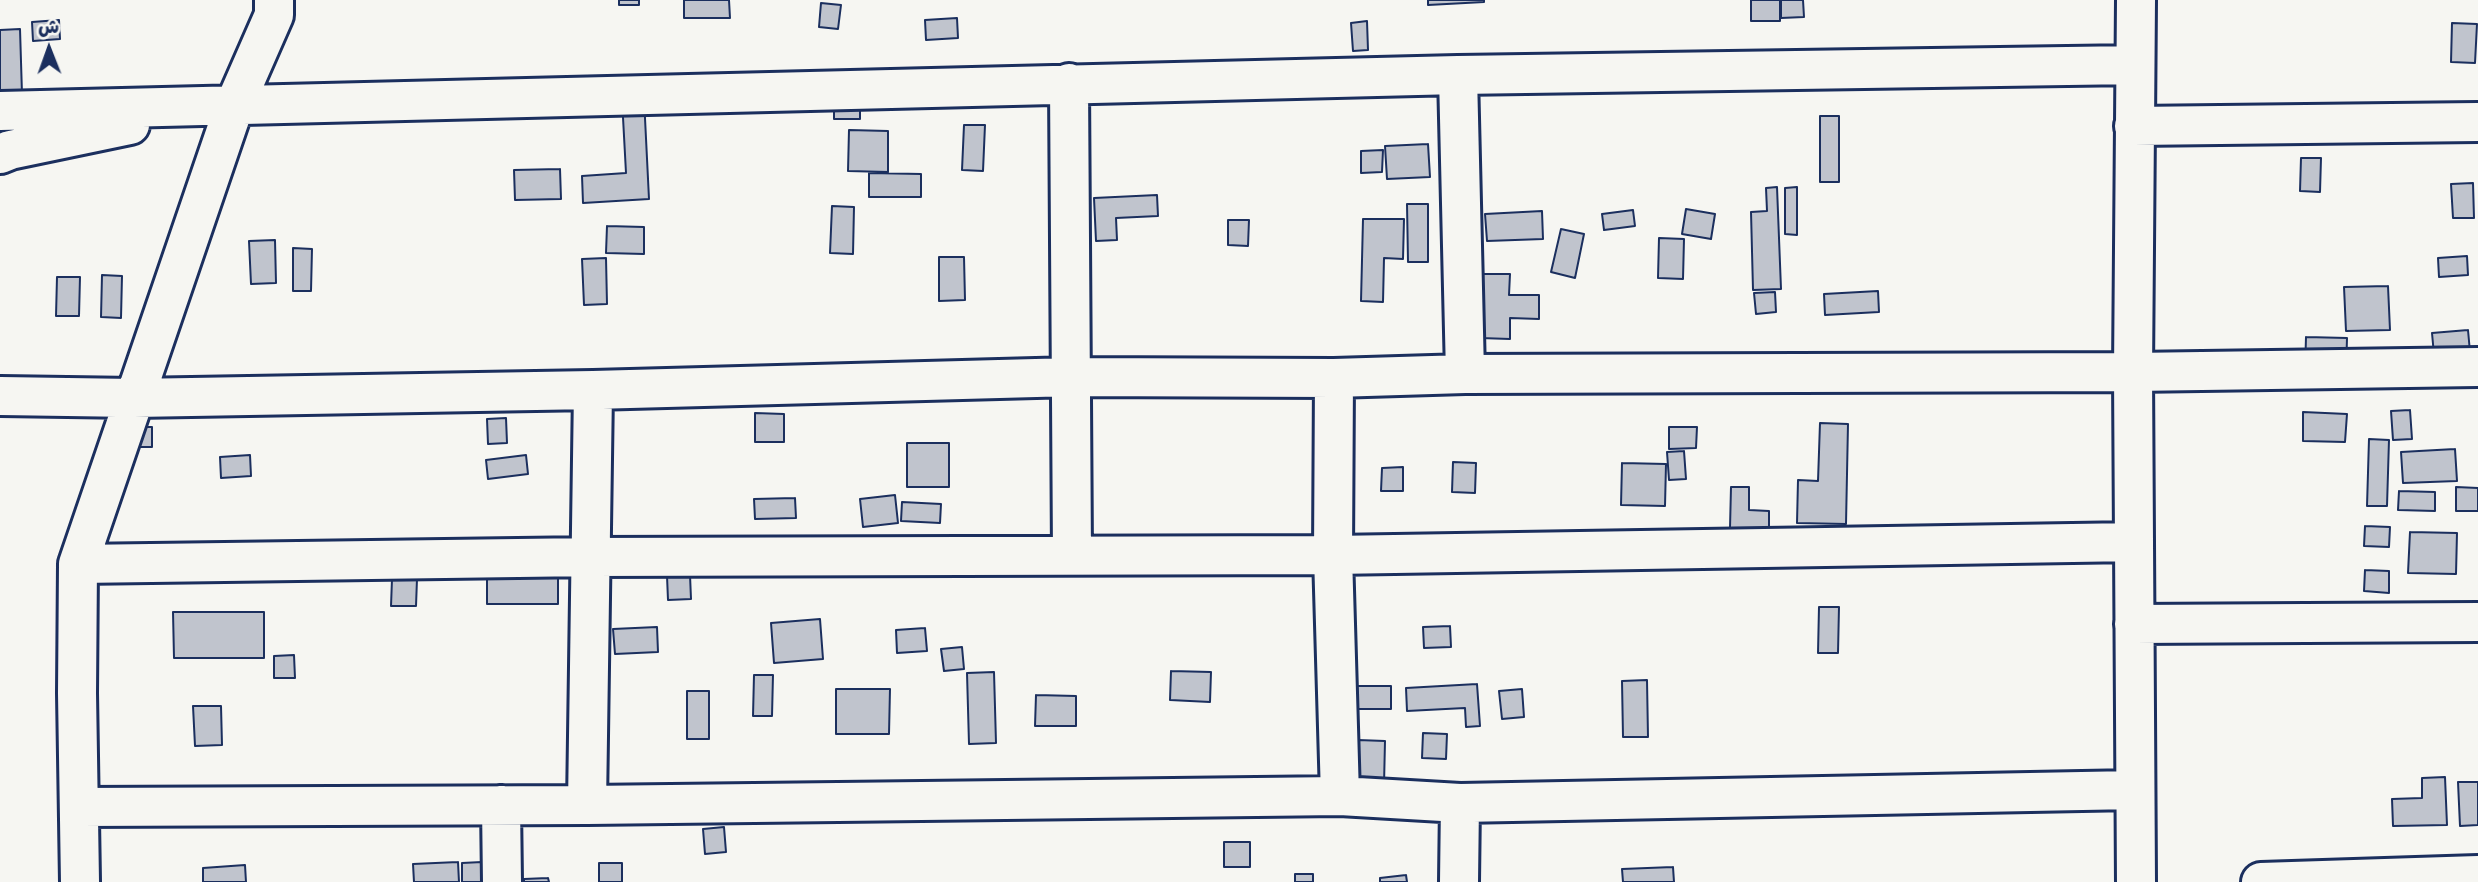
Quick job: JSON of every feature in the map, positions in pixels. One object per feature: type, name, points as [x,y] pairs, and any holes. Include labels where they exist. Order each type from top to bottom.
[{"type":"street","points":[[2136,0],[2133,372],[2136,882]]},
{"type":"street","points":[[80,882],[78,564],[235,104],[282,5]]},
{"type":"street","points":[[0,111],[1069,83],[2136,65]]},
{"type":"street","points":[[1458,75],[1465,374]]},
{"type":"street","points":[[1069,83],[1073,377],[1072,555]]},
{"type":"street","points":[[0,154],[235,104]]},
{"type":"street","points":[[2134,126],[2478,122]]},
{"type":"street","points":[[0,396],[134,398],[593,390],[1073,377],[1334,378],[1465,374],[2133,372],[2478,367]]},
{"type":"street","points":[[1334,378],[1332,555],[1340,796]]},
{"type":"street","points":[[587,805],[593,390]]},
{"type":"street","points":[[78,564],[591,557],[1332,555],[2134,542]]},
{"type":"street","points":[[2134,624],[2478,622]]},
{"type":"street","points":[[79,807],[587,805],[1340,796],[1460,803],[2134,790]]},
{"type":"street","points":[[1459,882],[1460,803]]},
{"type":"street","points":[[501,805],[502,882]]},
{"type":"street","points":[[2261,882],[2478,875]]},
{"type":"building","points":[[619,0],[639,0],[639,5],[619,5]]},
{"type":"building","points":[[684,0],[729,0],[730,18],[684,18]]},
{"type":"building","points":[[1428,0],[1484,0],[1484,2],[1428,5]]},
{"type":"building","points":[[1751,0],[1780,0],[1780,21],[1751,21]]},
{"type":"building","points":[[1781,0],[1803,0],[1804,17],[1781,18]]},
{"type":"building","points":[[821,3],[841,5],[838,29],[819,27]]},
{"type":"building","points":[[957,18],[958,38],[926,40],[925,20]]},
{"type":"building","points":[[59,20],[60,39],[33,41],[32,22]]},
{"type":"building","points":[[1367,21],[1368,50],[1353,51],[1351,23]]},
{"type":"building","points":[[2452,23],[2477,24],[2475,63],[2451,62]]},
{"type":"building","points":[[20,29],[22,94],[0,95],[0,30]]},
{"type":"building","points":[[834,92],[860,93],[860,119],[834,119]]},
{"type":"building","points":[[644,98],[649,199],[583,203],[582,176],[626,173],[622,99]]},
{"type":"building","points":[[1820,116],[1839,116],[1839,182],[1820,182]]},
{"type":"building","points":[[964,125],[985,125],[983,171],[962,170]]},
{"type":"building","points":[[849,130],[888,131],[888,172],[848,171]]},
{"type":"building","points":[[1428,144],[1430,177],[1387,179],[1385,146]]},
{"type":"building","points":[[1383,150],[1382,172],[1361,173],[1361,151]]},
{"type":"building","points":[[2301,158],[2321,158],[2320,192],[2300,191]]},
{"type":"building","points":[[560,169],[561,199],[515,200],[514,170]]},
{"type":"building","points":[[869,173],[921,174],[921,197],[869,197]]},
{"type":"building","points":[[2473,183],[2474,218],[2453,218],[2451,184]]},
{"type":"building","points":[[1777,187],[1781,289],[1753,290],[1751,212],[1767,211],[1766,188]]},
{"type":"building","points":[[1797,187],[1797,235],[1785,234],[1785,188]]},
{"type":"building","points":[[1157,195],[1158,216],[1116,218],[1117,240],[1096,241],[1094,198]]},
{"type":"building","points":[[1407,204],[1428,204],[1428,262],[1408,262]]},
{"type":"building","points":[[832,206],[854,207],[853,254],[830,253]]},
{"type":"building","points":[[1686,209],[1715,214],[1711,239],[1682,234]]},
{"type":"building","points":[[1633,210],[1635,226],[1604,230],[1602,214]]},
{"type":"building","points":[[1542,211],[1543,239],[1487,241],[1485,214]]},
{"type":"building","points":[[1363,219],[1404,219],[1403,259],[1384,258],[1383,302],[1361,301]]},
{"type":"building","points":[[1228,220],[1249,220],[1248,246],[1228,245]]},
{"type":"building","points":[[607,226],[644,227],[644,254],[606,253]]},
{"type":"building","points":[[1561,229],[1584,234],[1575,278],[1551,272]]},
{"type":"building","points":[[1659,238],[1684,239],[1683,279],[1658,278]]},
{"type":"building","points":[[275,240],[276,283],[251,284],[249,241]]},
{"type":"building","points":[[293,248],[312,249],[311,291],[293,291]]},
{"type":"building","points":[[2467,256],[2468,275],[2439,277],[2438,258]]},
{"type":"building","points":[[939,257],[964,257],[965,300],[939,301]]},
{"type":"building","points":[[606,258],[607,304],[584,305],[582,259]]},
{"type":"building","points":[[1481,274],[1510,274],[1509,295],[1539,295],[1539,319],[1510,318],[1510,339],[1480,338]]},
{"type":"building","points":[[102,275],[122,276],[121,318],[101,317]]},
{"type":"building","points":[[57,277],[80,277],[79,316],[56,316]]},
{"type":"building","points":[[2388,286],[2390,330],[2346,331],[2344,287]]},
{"type":"building","points":[[1878,291],[1879,312],[1825,315],[1824,294]]},
{"type":"building","points":[[1775,292],[1776,312],[1756,314],[1754,293]]},
{"type":"building","points":[[2468,330],[2470,352],[2434,355],[2432,333]]},
{"type":"building","points":[[2306,337],[2347,338],[2346,374],[2305,372]]},
{"type":"building","points":[[2410,410],[2412,439],[2393,440],[2391,411]]},
{"type":"building","points":[[2303,412],[2347,414],[2345,442],[2303,441]]},
{"type":"building","points":[[755,413],[784,414],[784,442],[755,442]]},
{"type":"building","points":[[506,418],[507,443],[488,444],[487,419]]},
{"type":"building","points":[[1820,423],[1848,424],[1846,524],[1797,523],[1798,480],[1818,481]]},
{"type":"building","points":[[129,427],[152,427],[152,447],[129,447]]},
{"type":"building","points":[[1669,427],[1697,427],[1696,448],[1669,449]]},
{"type":"building","points":[[2369,439],[2389,440],[2387,506],[2367,506]]},
{"type":"building","points":[[907,443],[949,443],[949,487],[907,487]]},
{"type":"building","points":[[2455,449],[2457,481],[2403,483],[2401,452]]},
{"type":"building","points":[[1684,451],[1686,479],[1669,480],[1667,452]]},
{"type":"building","points":[[250,455],[251,476],[221,478],[220,457]]},
{"type":"building","points":[[526,455],[528,474],[488,479],[486,460]]},
{"type":"building","points":[[1453,462],[1476,463],[1475,493],[1452,492]]},
{"type":"building","points":[[1622,463],[1666,464],[1665,506],[1621,505]]},
{"type":"building","points":[[1403,467],[1403,491],[1381,491],[1382,468]]},
{"type":"building","points":[[1731,487],[1749,487],[1749,510],[1769,511],[1769,528],[1730,528]]},
{"type":"building","points":[[2456,487],[2478,488],[2478,511],[2456,511]]},
{"type":"building","points":[[2399,491],[2435,492],[2435,511],[2398,510]]},
{"type":"building","points":[[895,495],[898,523],[863,527],[860,499]]},
{"type":"building","points":[[795,498],[796,518],[755,519],[754,499]]},
{"type":"building","points":[[902,502],[941,504],[940,523],[901,521]]},
{"type":"building","points":[[2365,526],[2390,527],[2389,547],[2364,546]]},
{"type":"building","points":[[2410,532],[2457,533],[2456,574],[2408,573]]},
{"type":"building","points":[[2365,570],[2389,571],[2389,593],[2364,591]]},
{"type":"building","points":[[558,575],[558,604],[487,604],[487,576]]},
{"type":"building","points":[[690,575],[691,599],[668,600],[667,576]]},
{"type":"building","points":[[392,579],[417,579],[416,606],[391,606]]},
{"type":"building","points":[[1819,607],[1839,607],[1838,653],[1818,653]]},
{"type":"building","points":[[173,612],[264,612],[264,658],[174,658]]},
{"type":"building","points":[[820,619],[823,659],[774,663],[771,623]]},
{"type":"building","points":[[1450,626],[1451,647],[1424,648],[1423,627]]},
{"type":"building","points":[[657,627],[658,652],[615,654],[613,629]]},
{"type":"building","points":[[925,628],[927,651],[897,653],[896,630]]},
{"type":"building","points":[[962,647],[964,669],[944,671],[941,649]]},
{"type":"building","points":[[294,655],[295,678],[274,678],[274,656]]},
{"type":"building","points":[[1171,671],[1211,672],[1210,702],[1170,700]]},
{"type":"building","points":[[994,672],[996,743],[969,744],[967,673]]},
{"type":"building","points":[[754,675],[773,675],[772,716],[753,716]]},
{"type":"building","points":[[1647,680],[1648,737],[1623,737],[1622,681]]},
{"type":"building","points":[[1477,684],[1480,726],[1466,727],[1465,708],[1407,711],[1406,688]]},
{"type":"building","points":[[1354,686],[1391,686],[1391,709],[1355,709]]},
{"type":"building","points":[[836,689],[890,689],[889,734],[836,734]]},
{"type":"building","points":[[1522,689],[1524,717],[1502,719],[1499,691]]},
{"type":"building","points":[[687,691],[709,691],[709,739],[687,739]]},
{"type":"building","points":[[1036,695],[1076,696],[1076,726],[1035,726]]},
{"type":"building","points":[[193,706],[221,706],[222,745],[195,746]]},
{"type":"building","points":[[1423,733],[1447,734],[1446,759],[1422,758]]},
{"type":"building","points":[[1358,740],[1385,741],[1384,785],[1357,784]]},
{"type":"building","points":[[2445,777],[2447,825],[2393,826],[2392,799],[2422,798],[2422,778]]},
{"type":"building","points":[[2458,782],[2478,782],[2478,825],[2460,826]]},
{"type":"building","points":[[724,827],[726,852],[705,854],[703,829]]},
{"type":"building","points":[[1224,842],[1250,842],[1250,867],[1224,867]]},
{"type":"building","points":[[458,862],[459,882],[414,882],[413,864]]},
{"type":"building","points":[[482,862],[482,882],[462,882],[462,863]]},
{"type":"building","points":[[599,863],[622,863],[622,882],[599,882]]},
{"type":"building","points":[[245,865],[246,882],[203,882],[203,868]]},
{"type":"building","points":[[1673,867],[1674,882],[1623,882],[1622,869]]},
{"type":"building","points":[[1295,874],[1313,874],[1313,882],[1295,882]]},
{"type":"building","points":[[1406,875],[1407,882],[1380,882],[1380,878]]},
{"type":"building","points":[[548,878],[549,882],[524,882],[524,879]]}]
